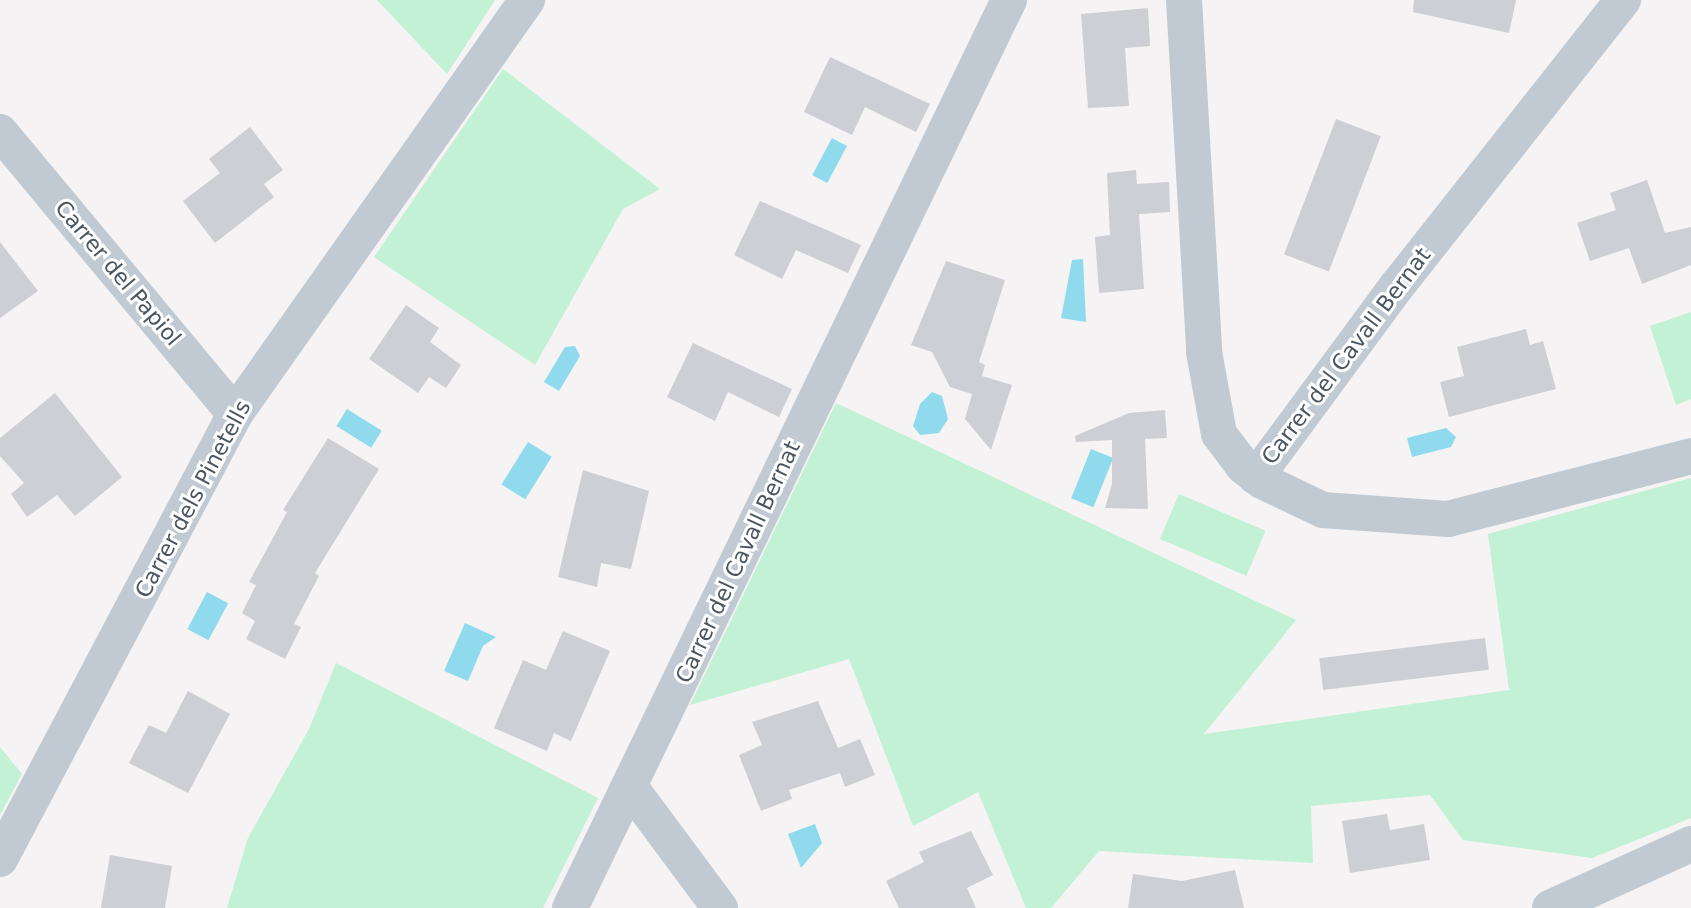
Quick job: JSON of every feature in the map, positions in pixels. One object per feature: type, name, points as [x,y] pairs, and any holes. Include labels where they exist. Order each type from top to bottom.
[{"type":"street","name":"Carrer dels Pinetells","points":[[0,859],[235,414],[527,0]]},
{"type":"street","name":"Carrer del Cavall Bernat","points":[[570,908],[1009,0]]},
{"type":"street","name":"Carrer del Cavall Bernat","points":[[1184,0],[1204,352],[1219,434],[1228,452],[1256,477],[1397,286],[1623,0]]},
{"type":"street","name":"Carrer del Papiol","points":[[0,132],[235,414]]},
{"type":"street","points":[[1256,477],[1323,510],[1448,519],[1691,456]]},
{"type":"street","points":[[630,787],[720,908]]},
{"type":"street","points":[[1550,908],[1691,844]]},
{"type":"green space","points":[[377,0],[495,0],[447,74]]},
{"type":"green space","points":[[503,69],[660,189],[623,209],[535,365],[374,257]]},
{"type":"green space","points":[[1691,312],[1691,399],[1676,405],[1650,326]]},
{"type":"green space","points":[[836,403],[1296,620],[1204,734],[1509,690],[1488,534],[1691,478],[1691,818],[1592,858],[1463,840],[1430,795],[1311,806],[1313,863],[1099,851],[1051,908],[1026,908],[978,792],[913,826],[849,659],[690,705]]},
{"type":"green space","points":[[1179,494],[1266,531],[1246,576],[1160,539]]},
{"type":"green space","points":[[336,663],[598,798],[543,908],[227,908],[248,838],[309,729]]},
{"type":"green space","points":[[0,747],[22,774],[0,815]]},
{"type":"water","points":[[832,138],[847,146],[827,183],[812,175]]},
{"type":"water","points":[[1083,259],[1086,322],[1061,318],[1072,260]]},
{"type":"water","points":[[575,346],[580,356],[559,391],[544,382],[565,347]]},
{"type":"water","points":[[932,392],[942,396],[948,419],[939,433],[920,435],[913,426],[920,404]]},
{"type":"water","points":[[347,409],[382,431],[371,448],[336,426]]},
{"type":"water","points":[[1446,428],[1456,437],[1451,447],[1412,457],[1407,438]]},
{"type":"water","points":[[528,442],[552,457],[525,499],[502,484]]},
{"type":"water","points":[[1091,449],[1113,458],[1093,507],[1071,498]]},
{"type":"water","points":[[207,592],[228,603],[208,640],[187,629]]},
{"type":"water","points":[[465,623],[496,637],[483,646],[468,681],[444,671]]},
{"type":"water","points":[[815,824],[822,843],[801,868],[788,834]]},
{"type":"building","points":[[1414,0],[1516,0],[1509,33],[1413,12]]},
{"type":"building","points":[[1148,8],[1150,46],[1125,48],[1129,106],[1088,108],[1081,14]]},
{"type":"building","points":[[830,57],[930,104],[916,132],[865,107],[852,135],[804,112]]},
{"type":"building","points":[[1336,119],[1381,136],[1329,272],[1284,254]]},
{"type":"building","points":[[250,127],[283,170],[264,184],[274,197],[215,243],[183,201],[220,173],[209,159]]},
{"type":"building","points":[[1136,170],[1137,184],[1169,182],[1170,212],[1139,214],[1144,289],[1099,293],[1095,237],[1110,235],[1107,173]]},
{"type":"building","points":[[1647,180],[1665,233],[1691,227],[1691,265],[1642,284],[1629,248],[1590,261],[1577,223],[1616,210],[1610,193]]},
{"type":"building","points":[[760,201],[861,245],[848,273],[796,250],[782,279],[734,255]]},
{"type":"building","points":[[0,242],[38,291],[0,318]]},
{"type":"building","points":[[946,261],[1005,280],[979,362],[985,365],[982,376],[1012,385],[991,450],[965,419],[972,394],[950,387],[932,352],[911,345]]},
{"type":"building","points":[[406,305],[439,328],[430,342],[461,365],[446,388],[429,377],[418,393],[369,359]]},
{"type":"building","points":[[1526,329],[1530,345],[1543,341],[1556,389],[1449,417],[1440,382],[1464,376],[1457,347]]},
{"type":"building","points":[[693,343],[792,389],[779,417],[728,392],[715,421],[667,397]]},
{"type":"building","points":[[55,393],[122,477],[75,516],[57,495],[27,517],[11,494],[24,483],[0,456],[0,438]]},
{"type":"building","points":[[1165,410],[1167,438],[1145,439],[1148,509],[1105,508],[1112,484],[1112,440],[1076,442],[1075,436],[1129,413]]},
{"type":"building","points":[[328,438],[379,469],[315,573],[319,576],[294,624],[301,627],[285,659],[246,639],[255,621],[242,613],[256,585],[249,582],[287,512],[283,510]]},
{"type":"building","points":[[583,470],[649,491],[631,569],[601,563],[597,587],[558,577]]},
{"type":"building","points":[[563,631],[610,651],[571,741],[554,733],[547,751],[494,728],[523,660],[546,670]]},
{"type":"building","points":[[1485,638],[1489,670],[1323,690],[1319,658]]},
{"type":"building","points":[[188,691],[230,714],[188,793],[129,763],[149,725],[166,733]]},
{"type":"building","points":[[818,701],[838,748],[860,739],[875,775],[845,787],[840,773],[789,790],[792,799],[761,811],[739,755],[762,745],[752,722]]},
{"type":"building","points":[[1387,814],[1390,830],[1424,824],[1430,860],[1350,873],[1342,821]]},
{"type":"building","points":[[971,831],[993,875],[967,888],[976,908],[899,908],[886,881],[924,862],[919,852]]},
{"type":"building","points":[[110,855],[172,866],[165,908],[101,908]]},
{"type":"building","points":[[1235,870],[1244,908],[1128,908],[1133,874],[1182,881]]}]
